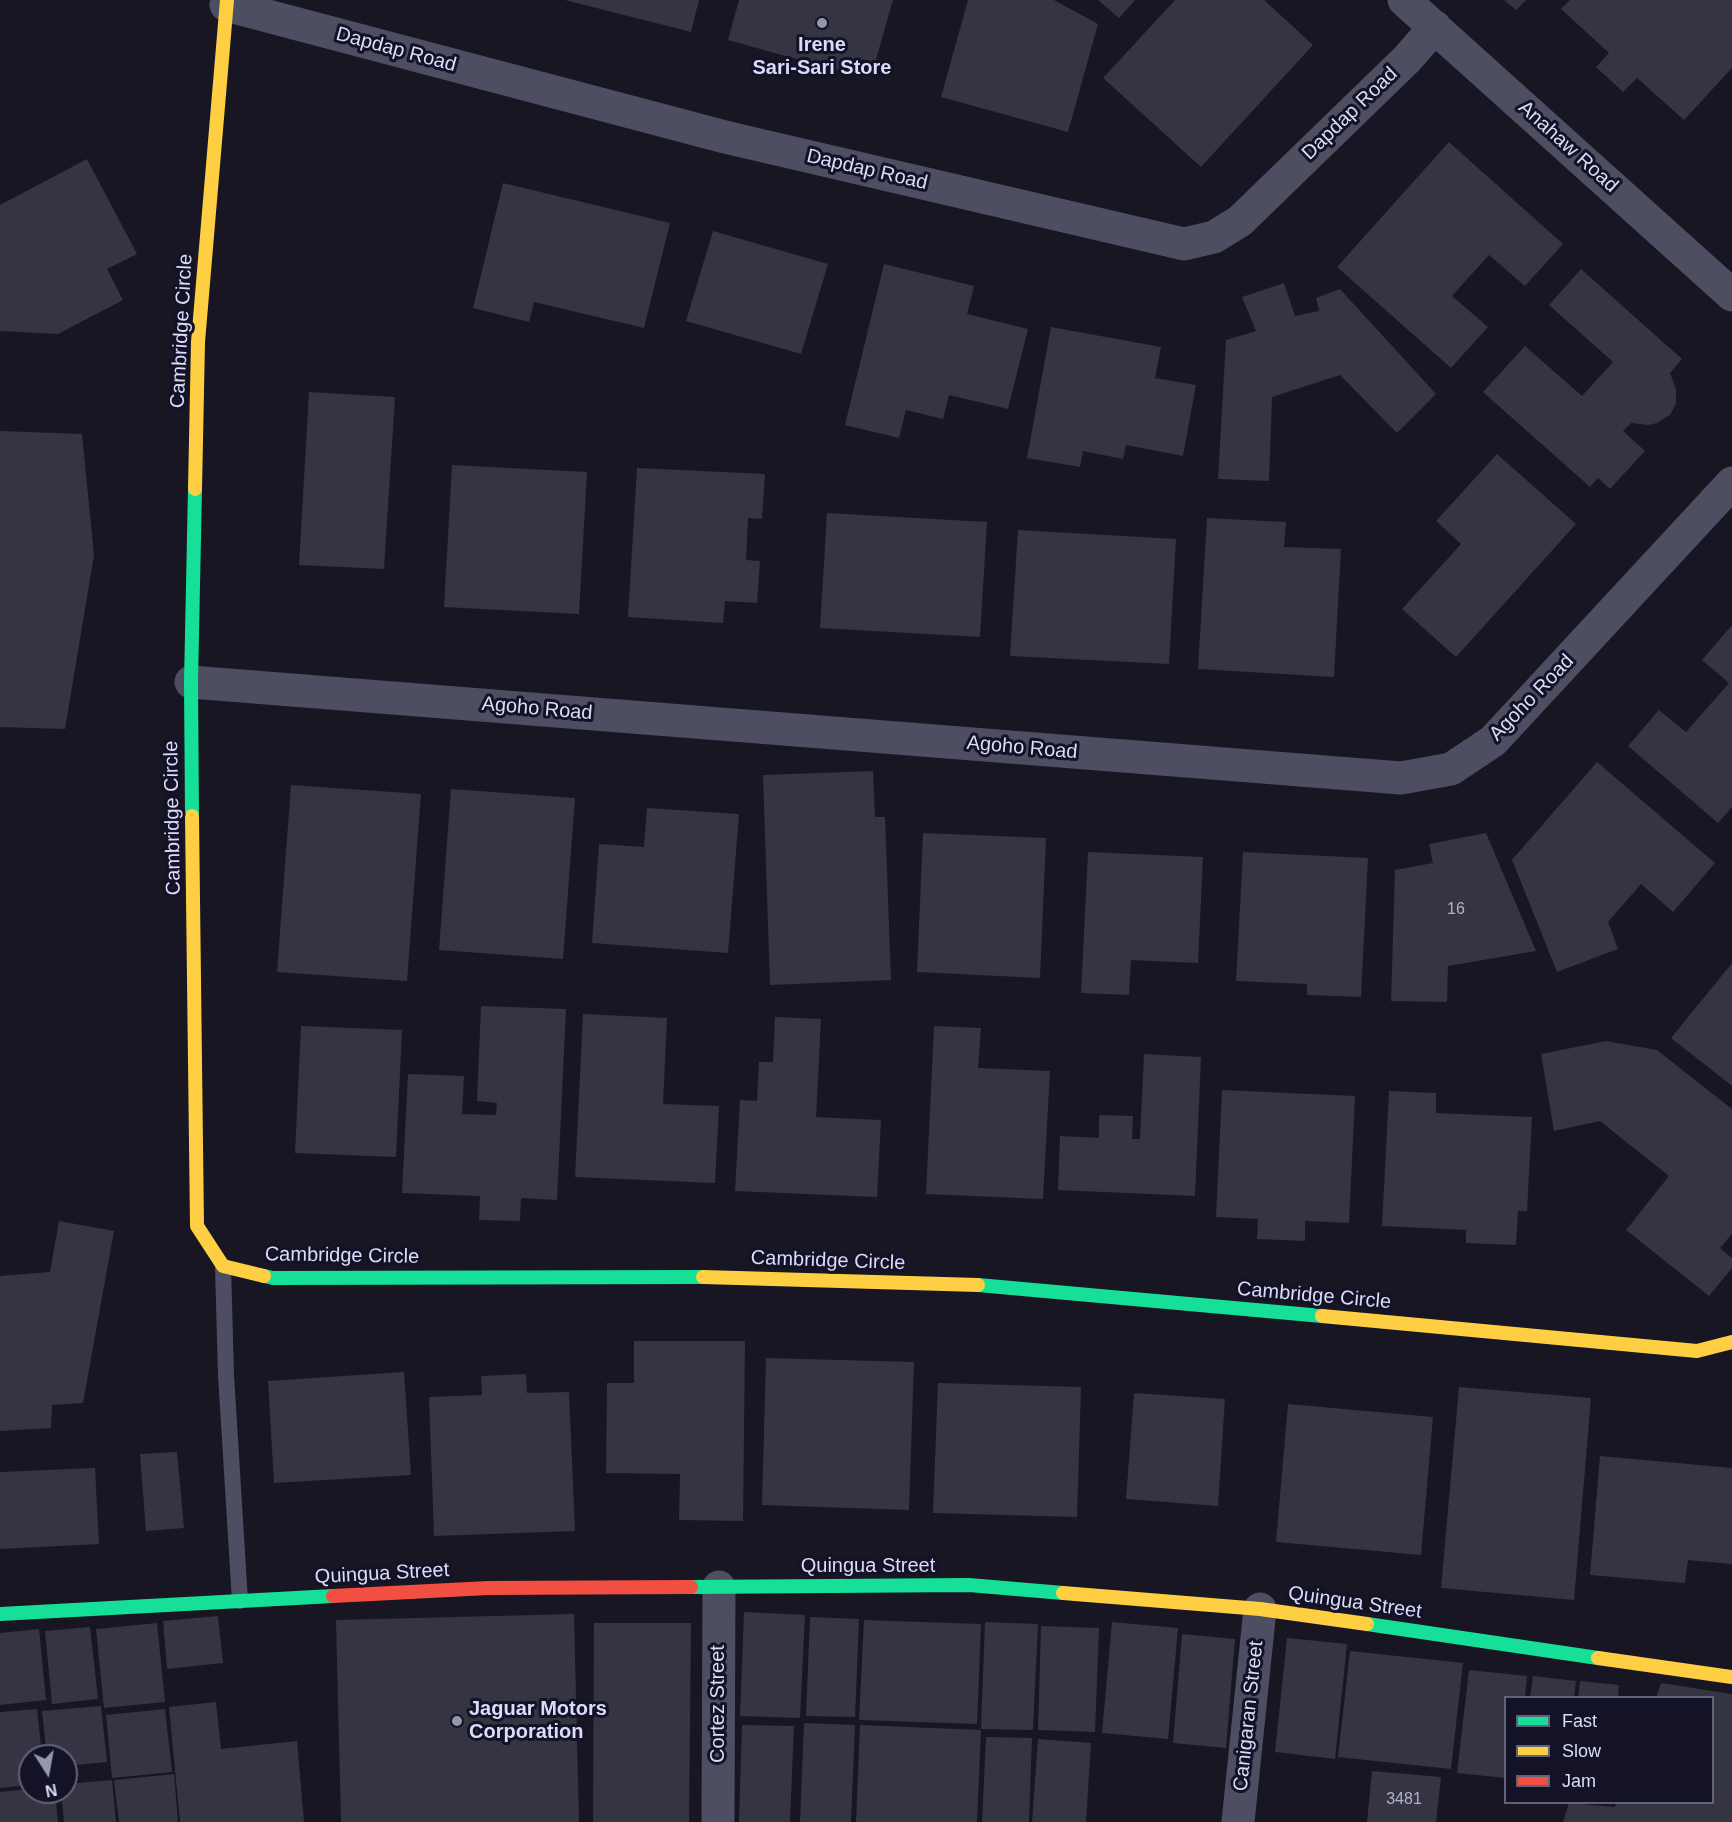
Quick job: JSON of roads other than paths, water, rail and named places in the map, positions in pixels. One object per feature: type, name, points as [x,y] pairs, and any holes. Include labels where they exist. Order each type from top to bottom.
[{"type":"street","name":"Anahaw Road","points":[[1404,0],[1732,295]]},
{"type":"street","name":"Dapdap Road","points":[[226,3],[725,137],[1184,244],[1214,237],[1239,221],[1407,59],[1435,27]]},
{"type":"street","name":"Cambridge Circle","points":[[226,3],[198,342],[191,682],[197,1226],[223,1266],[273,1278],[723,1277],[985,1285],[1697,1351],[1732,1342]]},
{"type":"street","name":"Agoho Road","points":[[191,682],[1401,778],[1451,770],[1493,741],[1732,483]]},
{"type":"street","name":"Quingua Street","points":[[0,1614],[488,1588],[969,1585],[1260,1610],[1732,1677]]},
{"type":"street","name":"Cortez Street","points":[[718,1822],[719,1587]]},
{"type":"street","name":"Canigaran Street","points":[[1238,1822],[1260,1610]]},
{"type":"lane","points":[[223,1266],[225,1375],[240,1601]]},
{"type":"place","name":"Irene Sari-Sari Store","points":[[822,23]]},
{"type":"place","name":"Jaguar Motors Corporation","points":[[457,1721]]}]
